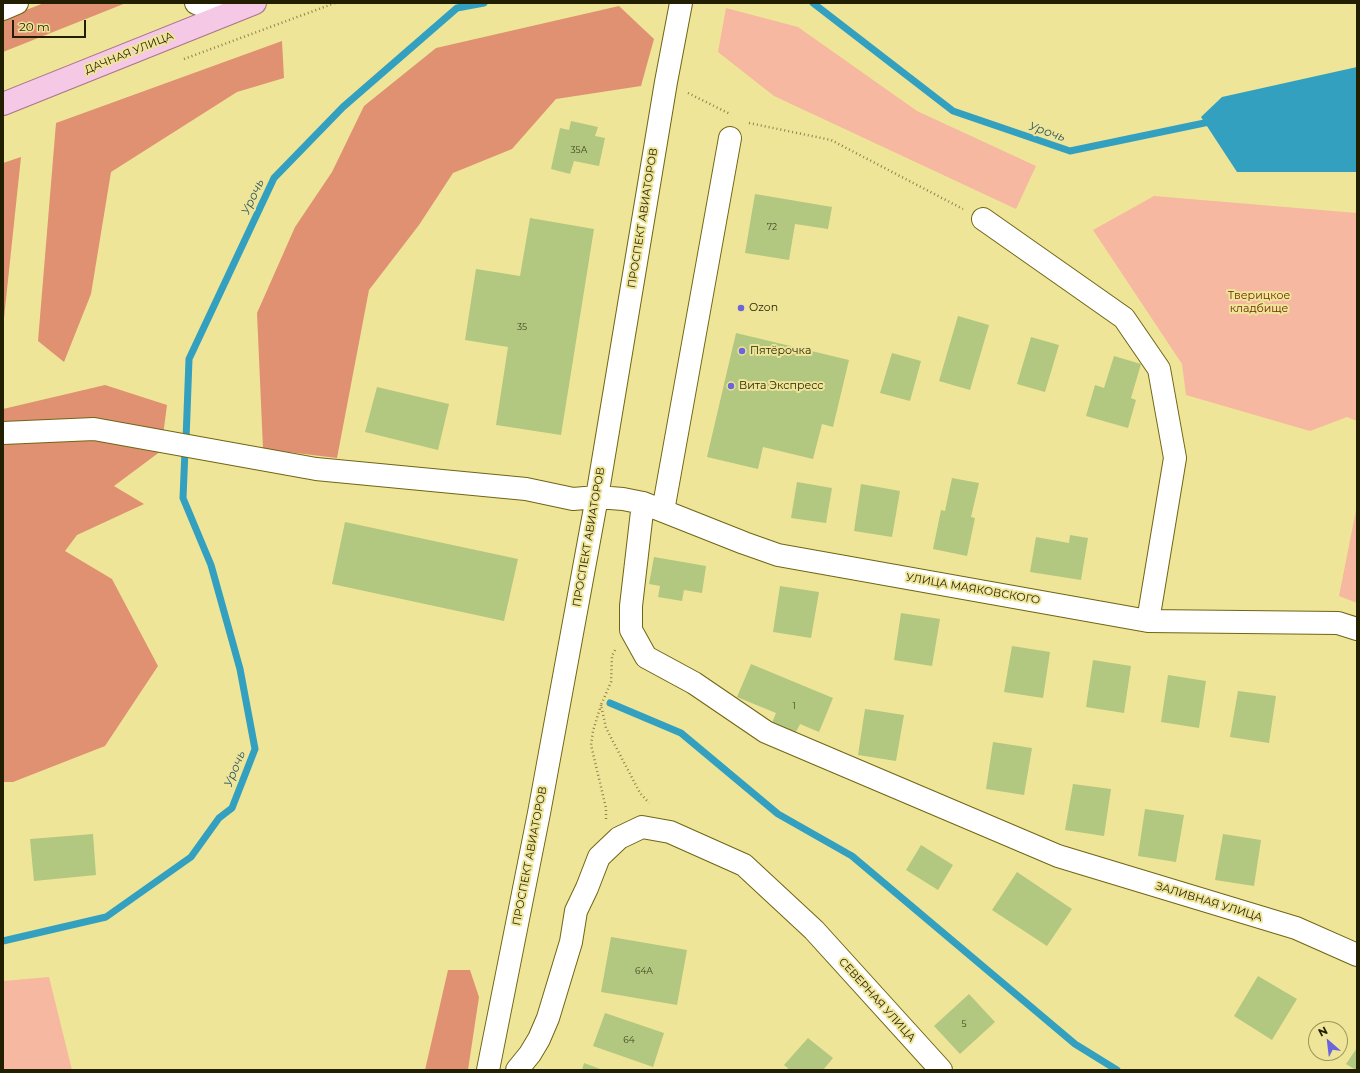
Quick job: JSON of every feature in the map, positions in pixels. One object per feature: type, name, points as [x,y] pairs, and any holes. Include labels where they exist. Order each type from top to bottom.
[{"type":"main road","name":"ДАЧНАЯ УЛИЦА","points":[[3,104],[255,3]]},
{"type":"street","points":[[196,3],[225,14]]},
{"type":"street","name":"ПРОСПЕКТ АВИАТОРОВ","points":[[488,1070],[539,813],[597,497],[666,82],[681,3]]},
{"type":"street","points":[[663,511],[730,138]]},
{"type":"street","points":[[983,219],[1124,318],[1159,369],[1175,458],[1148,621]]},
{"type":"street","name":"УЛИЦА МАЯКОВСКОГО","points":[[3,434],[94,430],[316,469],[526,490],[573,499],[597,497],[623,499],[663,511],[778,555],[1148,621],[1338,622],[1357,630]]},
{"type":"street","name":"ЗАЛИВНАЯ УЛИЦА","points":[[643,504],[631,606],[631,630],[646,657],[694,683],[766,732],[1058,856],[1296,928],[1357,955]]},
{"type":"street","name":"СЕВЕРНАЯ УЛИЦА","points":[[517,1070],[530,1054],[539,1039],[548,1018],[571,942],[576,911],[599,857],[619,838],[642,827],[670,832],[744,865],[814,930],[941,1070]]},
{"type":"path","points":[[666,82],[737,117]]},
{"type":"path","points":[[744,120],[751,124],[831,140],[983,219]]},
{"type":"path","points":[[606,820],[606,808],[591,745],[593,731],[601,705],[611,682],[612,656],[631,621]]},
{"type":"path","points":[[601,705],[606,728],[609,734],[640,793],[654,808]]},
{"type":"green space","points":[[726,8],[798,27],[917,111],[1036,166],[1016,209],[774,96],[718,52]]},
{"type":"green space","name":"Тверицкое кладбище","points":[[1154,196],[1357,213],[1357,421],[1347,417],[1310,431],[1186,395],[1182,364],[1093,230]]},
{"type":"green space","points":[[1357,505],[1357,603],[1339,596]]},
{"type":"green space","points":[[49,977],[72,1070],[3,1070],[3,981]]},
{"type":"shaded area","points":[[44,3],[126,3],[3,52],[3,19]]},
{"type":"shaded area","points":[[619,6],[654,39],[641,86],[556,99],[512,149],[453,173],[419,225],[369,290],[337,458],[263,449],[257,313],[295,227],[332,172],[364,106],[436,48]]},
{"type":"shaded area","points":[[282,41],[284,78],[237,92],[111,172],[91,294],[64,362],[38,341],[56,123]]},
{"type":"shaded area","points":[[21,157],[4,318],[3,318],[3,163]]},
{"type":"shaded area","points":[[105,385],[167,405],[161,451],[114,486],[144,504],[77,535],[65,551],[112,579],[158,666],[105,746],[13,782],[3,782],[3,409]]},
{"type":"shaded area","points":[[448,970],[470,970],[479,997],[468,1070],[425,1070]]},
{"type":"water","points":[[1357,67],[1357,172],[1237,172],[1201,117],[1222,97]]},
{"type":"building","points":[[571,121],[598,127],[595,136],[605,138],[599,166],[574,161],[570,174],[551,169],[560,128],[569,130]]},
{"type":"building","points":[[755,194],[832,207],[828,229],[795,224],[789,260],[745,253]]},
{"type":"building","points":[[530,218],[594,229],[561,435],[496,425],[508,347],[465,340],[476,269],[520,276]]},
{"type":"building","points":[[958,316],[989,325],[970,390],[939,381]]},
{"type":"building","points":[[736,333],[849,360],[833,427],[822,424],[813,459],[763,447],[758,469],[707,457]]},
{"type":"building","points":[[1031,337],[1059,345],[1045,392],[1017,384]]},
{"type":"building","points":[[892,353],[921,361],[910,401],[880,393]]},
{"type":"building","points":[[1114,356],[1141,364],[1131,398],[1136,400],[1128,428],[1086,416],[1095,385],[1104,388]]},
{"type":"building","points":[[377,387],[449,404],[438,450],[365,432]]},
{"type":"building","points":[[952,478],[979,483],[971,517],[975,518],[967,556],[933,549],[941,510],[945,511]]},
{"type":"building","points":[[797,482],[832,488],[826,523],[791,518]]},
{"type":"building","points":[[861,484],[900,491],[892,537],[854,531]]},
{"type":"building","points":[[345,522],[518,559],[504,621],[332,584]]},
{"type":"building","points":[[1070,535],[1088,538],[1081,580],[1030,572],[1036,537],[1069,543]]},
{"type":"building","points":[[654,557],[706,566],[702,593],[684,590],[682,601],[658,597],[660,586],[649,584]]},
{"type":"building","points":[[780,586],[819,592],[811,638],[773,632]]},
{"type":"building","points":[[901,613],[940,619],[932,666],[894,660]]},
{"type":"building","points":[[1012,646],[1050,652],[1043,698],[1004,692]]},
{"type":"building","points":[[1093,660],[1131,666],[1124,713],[1086,707]]},
{"type":"building","points":[[751,664],[833,698],[819,732],[800,724],[795,734],[771,725],[776,713],[737,697]]},
{"type":"building","points":[[1168,675],[1206,681],[1199,728],[1161,722]]},
{"type":"building","points":[[1238,691],[1276,696],[1269,743],[1230,737]]},
{"type":"building","points":[[865,709],[904,715],[896,761],[858,755]]},
{"type":"building","points":[[993,742],[1032,748],[1024,795],[986,789]]},
{"type":"building","points":[[1073,784],[1111,789],[1104,836],[1065,830]]},
{"type":"building","points":[[1145,809],[1184,815],[1176,862],[1138,856]]},
{"type":"building","points":[[93,834],[96,875],[34,881],[30,839]]},
{"type":"building","points":[[1223,834],[1261,840],[1254,886],[1215,880]]},
{"type":"building","points":[[921,845],[953,865],[938,890],[906,870]]},
{"type":"building","points":[[1017,872],[1072,909],[1047,946],[992,910]]},
{"type":"building","points":[[611,937],[687,950],[677,1005],[601,992]]},
{"type":"building","points":[[1258,976],[1297,999],[1272,1040],[1234,1016]]},
{"type":"building","points":[[969,994],[995,1022],[960,1054],[934,1026]]},
{"type":"building","points":[[605,1013],[664,1033],[653,1067],[593,1046]]},
{"type":"building","points":[[808,1038],[833,1058],[823,1070],[790,1070],[784,1065]]},
{"type":"building","points":[[1357,1048],[1357,1070],[1356,1070],[1346,1064]]},
{"type":"building","points":[[584,1063],[603,1070],[582,1070]]},
{"type":"waterway","name":"Урочь","points":[[186,440],[189,359],[274,178],[343,107],[457,8],[484,3]]},
{"type":"waterway","name":"Урочь","points":[[813,3],[953,111],[1070,151],[1214,121]]},
{"type":"waterway","name":"Урочь","points":[[3,941],[106,917],[191,857],[219,818],[232,808],[255,749],[240,669],[211,565],[183,498],[185,450]]},
{"type":"waterway","points":[[610,703],[681,733],[778,814],[852,856],[1075,1044],[1117,1070]]},
{"type":"place","name":"Ozon","points":[[741,308]]},
{"type":"place","name":"Пятёрочка","points":[[742,351]]},
{"type":"place","name":"Вита Экспресс","points":[[731,386]]}]
